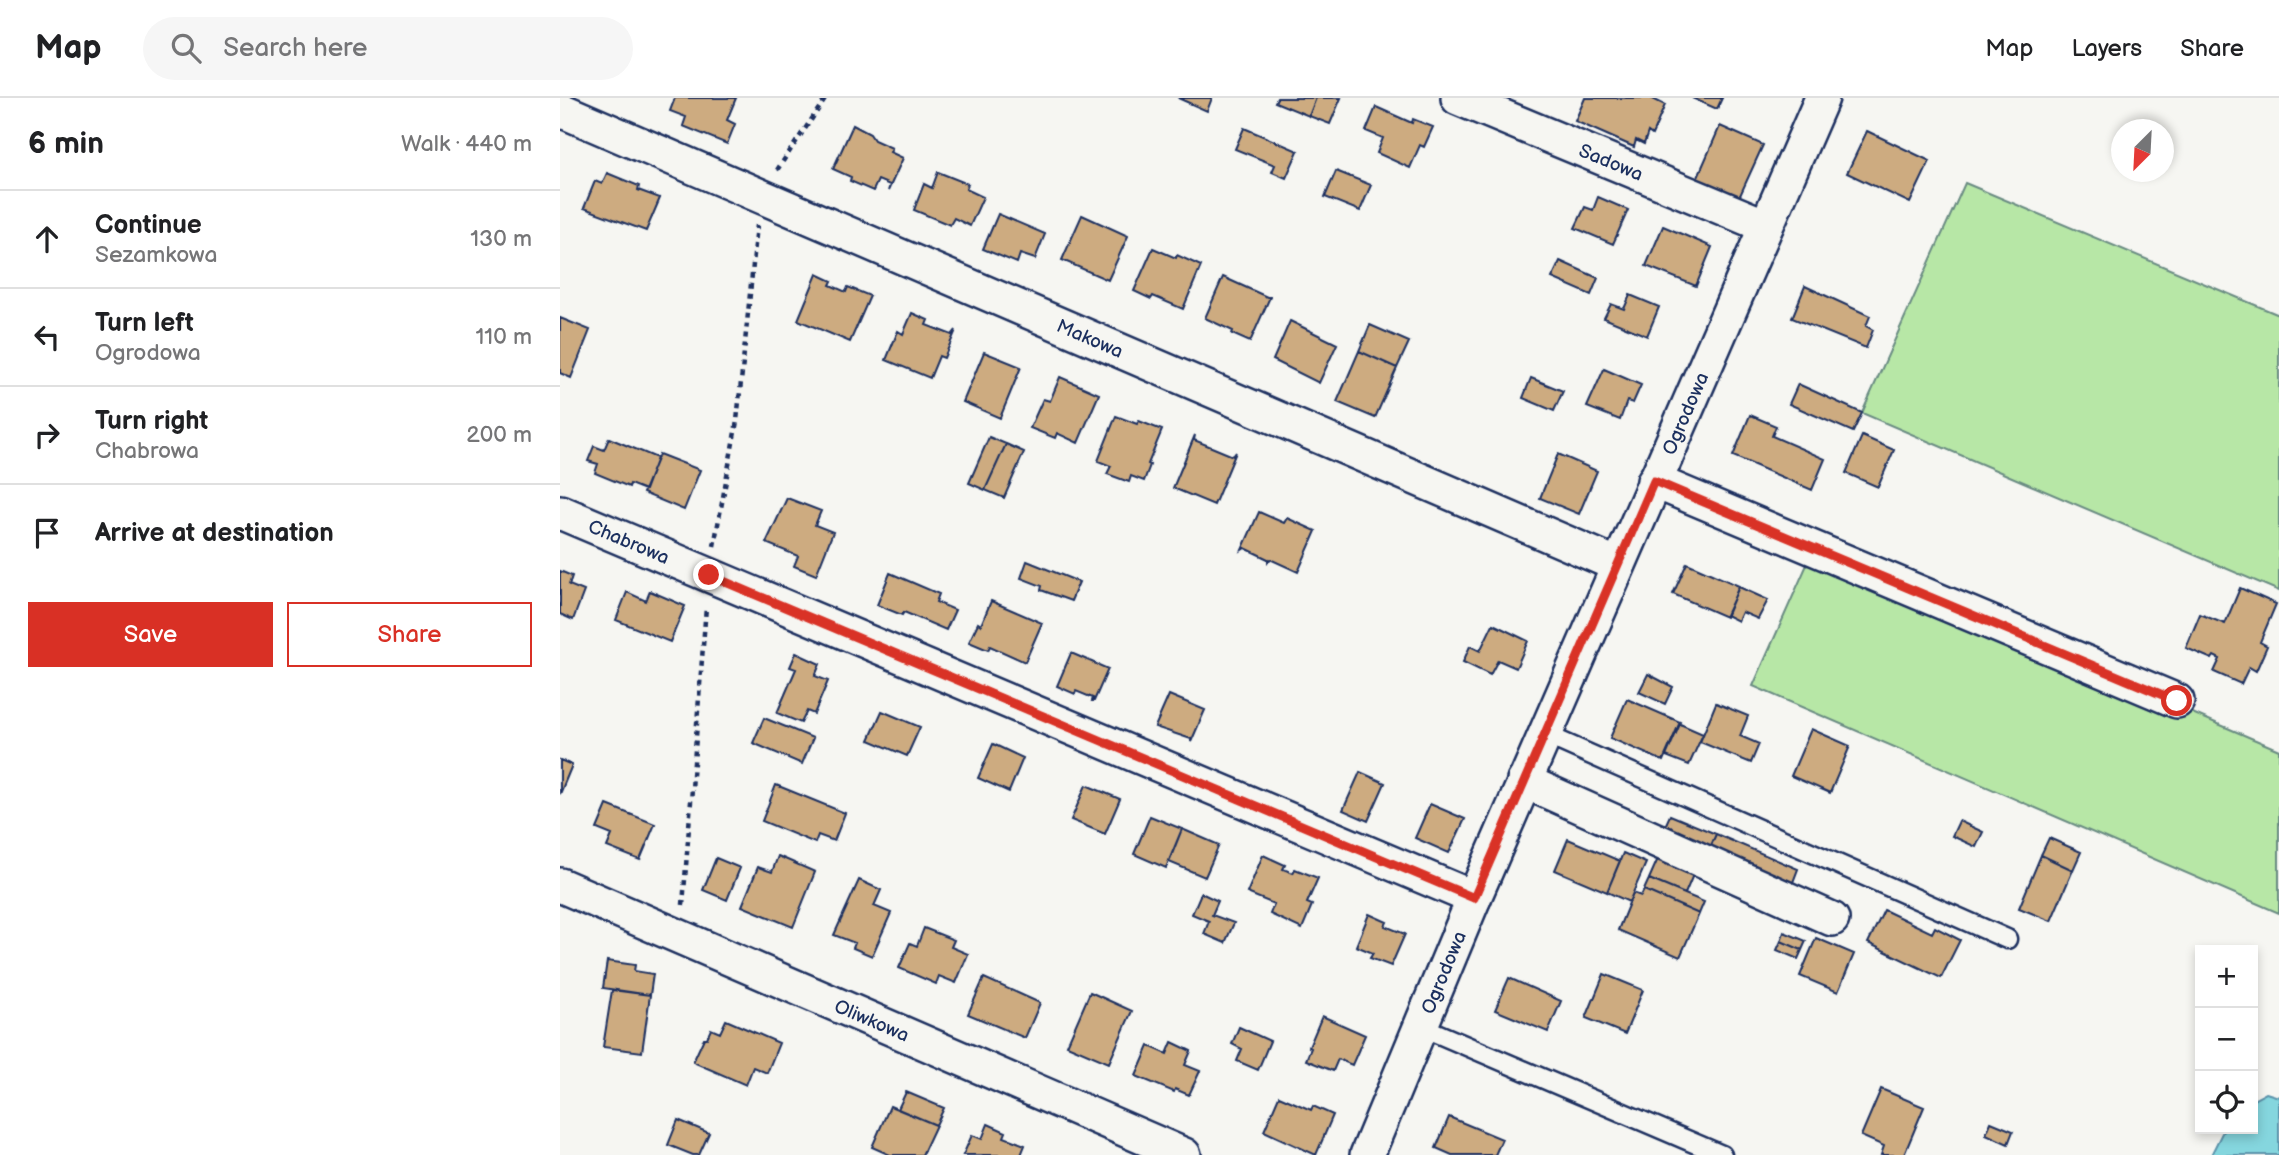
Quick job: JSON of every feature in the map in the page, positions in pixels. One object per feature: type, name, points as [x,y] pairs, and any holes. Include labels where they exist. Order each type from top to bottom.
[{"type":"street","name":"Sadowa","points":[[1458,98],[1766,226]]},
{"type":"street","name":"Ogrodowa","points":[[1367,1155],[1544,734],[1822,98]]},
{"type":"street","name":"Makowa","points":[[564,109],[1618,565]]},
{"type":"street","points":[[1654,481],[2177,701]]},
{"type":"street","name":"Chabrowa","points":[[560,512],[1474,898]]},
{"type":"street","points":[[1524,781],[1832,919]]},
{"type":"street","name":"Oliwkowa","points":[[560,885],[1184,1155]]},
{"type":"lane","points":[[1544,734],[2007,939]]},
{"type":"lane","points":[[1420,1026],[1722,1155]]},
{"type":"path","points":[[680,938],[709,575],[737,421],[760,196],[826,98]]},
{"type":"green space","points":[[1965,183],[2279,315],[2279,591],[1862,413]]},
{"type":"green space","points":[[1813,551],[2279,750],[2279,913],[1753,686]]},
{"type":"water","points":[[2266,1093],[2279,1097],[2279,1155],[2211,1155],[2222,1134],[2258,1134],[2258,1097]]},
{"type":"building","points":[[675,98],[736,98],[727,120],[735,124],[727,144],[683,126],[686,117],[670,111]]},
{"type":"building","points":[[1178,98],[1212,98],[1207,111]]},
{"type":"building","points":[[1277,98],[1316,98],[1309,116],[1275,102]]},
{"type":"building","points":[[1316,98],[1341,98],[1330,124],[1309,116]]},
{"type":"building","points":[[1585,98],[1651,98],[1665,105],[1652,135],[1648,132],[1644,144],[1636,140],[1634,147],[1575,121]]},
{"type":"building","points":[[1692,98],[1722,98],[1717,109]]},
{"type":"building","points":[[1376,107],[1412,123],[1413,119],[1433,127],[1424,147],[1420,145],[1410,168],[1377,153],[1383,138],[1366,131]]},
{"type":"building","points":[[853,125],[870,134],[874,140],[892,148],[890,152],[903,158],[888,191],[890,185],[878,180],[873,191],[850,181],[851,177],[833,169]]},
{"type":"building","points":[[1720,126],[1763,145],[1738,200],[1696,181]]},
{"type":"building","points":[[1244,128],[1298,151],[1286,178],[1272,172],[1275,165],[1235,149]]},
{"type":"building","points":[[1867,131],[1930,161],[1910,203],[1847,173]]},
{"type":"building","points":[[1336,171],[1371,185],[1360,211],[1325,197]]},
{"type":"building","points":[[938,172],[968,184],[966,189],[983,197],[970,226],[954,218],[950,225],[914,210],[924,184],[932,188]]},
{"type":"building","points":[[607,173],[639,186],[638,190],[660,198],[646,231],[584,208],[595,181],[602,184]]},
{"type":"building","points":[[1598,197],[1628,210],[1613,244],[1575,228],[1585,207],[1593,210]]},
{"type":"building","points":[[998,214],[1045,234],[1035,259],[1020,254],[1017,263],[983,249]]},
{"type":"building","points":[[1082,215],[1128,236],[1108,280],[1062,260]]},
{"type":"building","points":[[1663,226],[1712,247],[1696,286],[1646,266]]},
{"type":"building","points":[[1153,248],[1201,266],[1183,309],[1134,291]]},
{"type":"building","points":[[1560,261],[1598,278],[1591,295],[1552,278]]},
{"type":"building","points":[[817,274],[832,281],[830,285],[846,292],[848,287],[870,296],[850,342],[798,320]]},
{"type":"building","points":[[1223,277],[1270,297],[1250,342],[1205,318]]},
{"type":"building","points":[[1805,286],[1870,316],[1866,326],[1873,330],[1866,348],[1792,318]]},
{"type":"building","points":[[1630,295],[1659,307],[1647,336],[1604,318],[1611,304],[1624,309]]},
{"type":"building","points":[[912,313],[928,320],[926,325],[952,335],[956,330],[944,358],[939,356],[930,378],[886,360],[898,331],[903,334]]},
{"type":"building","points":[[560,318],[590,330],[571,378],[560,373]]},
{"type":"building","points":[[1290,321],[1337,344],[1319,383],[1273,360]]},
{"type":"building","points":[[1370,325],[1409,342],[1397,368],[1359,351]]},
{"type":"building","points":[[1359,351],[1397,368],[1375,418],[1337,402]]},
{"type":"building","points":[[984,352],[1021,367],[1000,418],[963,402]]},
{"type":"building","points":[[1604,369],[1641,385],[1633,403],[1627,401],[1620,420],[1587,407]]},
{"type":"building","points":[[1060,377],[1099,394],[1078,443],[1057,433],[1055,438],[1030,428],[1043,399],[1050,401]]},
{"type":"building","points":[[1531,378],[1563,391],[1554,411],[1523,398]]},
{"type":"building","points":[[1798,384],[1862,413],[1853,432],[1789,404]]},
{"type":"building","points":[[1750,415],[1776,426],[1772,436],[1825,459],[1812,490],[1733,456]]},
{"type":"building","points":[[1116,416],[1162,430],[1144,481],[1131,476],[1129,482],[1107,474],[1111,466],[1098,461]]},
{"type":"building","points":[[1195,435],[1194,440],[1233,456],[1236,452],[1214,505],[1173,488]]},
{"type":"building","points":[[1862,436],[1894,450],[1878,487],[1846,473]]},
{"type":"building","points":[[989,437],[1006,444],[985,490],[969,483]]},
{"type":"building","points":[[609,438],[657,458],[645,490],[630,484],[629,487],[595,473],[598,464],[588,461],[594,446],[604,450]]},
{"type":"building","points":[[1006,444],[1024,452],[1004,498],[985,490]]},
{"type":"building","points":[[659,454],[700,470],[684,510],[643,493]]},
{"type":"building","points":[[1558,454],[1597,471],[1579,514],[1540,498]]},
{"type":"building","points":[[787,498],[821,511],[815,525],[833,532],[816,575],[794,566],[798,556],[766,543]]},
{"type":"building","points":[[1259,512],[1284,523],[1287,518],[1316,531],[1298,572],[1270,559],[1268,562],[1268,559],[1245,548],[1242,550]]},
{"type":"building","points":[[1027,561],[1079,582],[1071,601],[1041,590],[1042,586],[1021,578]]},
{"type":"building","points":[[1687,563],[1739,586],[1726,617],[1673,594]]},
{"type":"building","points":[[560,571],[572,576],[569,585],[584,591],[573,620],[560,614]]},
{"type":"building","points":[[890,573],[939,594],[936,602],[955,610],[946,630],[904,612],[902,615],[877,605]]},
{"type":"building","points":[[1739,587],[1768,600],[1758,619],[1742,612],[1738,621],[1726,615]]},
{"type":"building","points":[[2240,588],[2276,604],[2260,642],[2267,646],[2256,671],[2249,667],[2241,684],[2214,672],[2220,659],[2214,656],[2212,659],[2186,648],[2200,614],[2225,624]]},
{"type":"building","points":[[650,591],[685,606],[670,642],[616,620],[627,592],[646,601]]},
{"type":"building","points":[[991,601],[1042,623],[1025,662],[990,646],[988,650],[969,642],[978,623],[981,625]]},
{"type":"building","points":[[1493,624],[1528,641],[1516,668],[1498,660],[1490,675],[1463,662],[1470,646],[1480,651]]},
{"type":"building","points":[[796,653],[820,664],[815,676],[828,681],[814,714],[807,711],[801,723],[777,713],[796,669],[790,667]]},
{"type":"building","points":[[1071,653],[1108,669],[1094,701],[1093,698],[1076,691],[1075,694],[1057,686]]},
{"type":"building","points":[[1648,674],[1673,687],[1665,704],[1639,692]]},
{"type":"building","points":[[1169,695],[1205,710],[1191,742],[1191,739],[1155,727]]},
{"type":"building","points":[[1627,699],[1680,722],[1663,761],[1610,738]]},
{"type":"building","points":[[1716,703],[1748,716],[1740,736],[1759,744],[1751,763],[1700,742]]},
{"type":"building","points":[[882,711],[920,727],[907,756],[869,740]]},
{"type":"building","points":[[764,718],[813,738],[802,764],[753,743]]},
{"type":"building","points":[[1680,724],[1703,734],[1689,765],[1666,756]]},
{"type":"building","points":[[1811,729],[1850,746],[1830,793],[1791,776]]},
{"type":"building","points":[[993,744],[1023,758],[1009,792],[978,778]]},
{"type":"building","points":[[560,760],[572,765],[560,794]]},
{"type":"building","points":[[1360,772],[1385,783],[1368,821],[1343,810]]},
{"type":"building","points":[[776,785],[845,813],[834,841],[818,835],[815,843],[762,821]]},
{"type":"building","points":[[1086,785],[1120,799],[1105,834],[1071,820]]},
{"type":"building","points":[[1430,804],[1465,819],[1449,853],[1415,838]]},
{"type":"building","points":[[607,805],[655,824],[640,860],[607,847],[612,835],[597,829]]},
{"type":"building","points":[[1670,815],[1716,834],[1707,855],[1661,835]]},
{"type":"building","points":[[1150,816],[1182,829],[1166,868],[1134,854]]},
{"type":"building","points":[[1959,821],[1983,832],[1976,847],[1952,836]]},
{"type":"building","points":[[1182,829],[1219,845],[1205,877],[1169,862]]},
{"type":"building","points":[[1716,834],[1798,869],[1790,890],[1707,855]]},
{"type":"building","points":[[2049,838],[2081,852],[2073,870],[2041,855]]},
{"type":"building","points":[[1568,839],[1620,861],[1607,892],[1555,870]]},
{"type":"building","points":[[1623,853],[1646,863],[1629,902],[1607,892]]},
{"type":"building","points":[[1660,854],[1695,870],[1685,894],[1649,879]]},
{"type":"building","points":[[1263,855],[1285,865],[1283,869],[1293,873],[1295,869],[1318,878],[1307,903],[1312,905],[1302,929],[1270,914],[1274,904],[1247,893]]},
{"type":"building","points":[[2041,855],[2073,870],[2051,921],[2019,908]]},
{"type":"building","points":[[778,856],[815,872],[793,927],[742,906],[758,867],[772,872]]},
{"type":"building","points":[[716,858],[740,868],[727,900],[703,890]]},
{"type":"building","points":[[1649,879],[1704,902],[1699,914],[1644,890]]},
{"type":"building","points":[[859,880],[881,890],[874,906],[891,913],[872,956],[853,948],[855,943],[834,935]]},
{"type":"building","points":[[1644,890],[1699,914],[1680,957],[1618,930],[1633,893],[1641,896]]},
{"type":"building","points":[[1201,893],[1218,901],[1212,915],[1234,923],[1225,943],[1204,934],[1209,921],[1192,914]]},
{"type":"building","points":[[1884,910],[1932,933],[1935,927],[1960,940],[1941,978],[1868,943]]},
{"type":"building","points":[[1369,914],[1387,922],[1385,926],[1405,934],[1391,966],[1370,958],[1373,953],[1356,946]]},
{"type":"building","points":[[924,928],[954,940],[951,947],[968,954],[956,983],[939,976],[936,984],[899,968],[910,943],[917,946]]},
{"type":"building","points":[[1784,932],[1806,941],[1802,950],[1781,941]]},
{"type":"building","points":[[1816,938],[1854,954],[1838,992],[1800,976]]},
{"type":"building","points":[[1781,941],[1802,950],[1798,959],[1777,950]]},
{"type":"building","points":[[607,961],[635,965],[634,971],[653,974],[650,995],[603,988]]},
{"type":"building","points":[[1604,974],[1643,990],[1625,1034],[1586,1018]]},
{"type":"building","points":[[984,978],[1040,1003],[1025,1038],[968,1014]]},
{"type":"building","points":[[1509,978],[1561,1001],[1548,1032],[1495,1010]]},
{"type":"building","points":[[612,990],[650,995],[642,1052],[603,1047]]},
{"type":"building","points":[[1090,992],[1132,1011],[1109,1063],[1067,1045]]},
{"type":"building","points":[[1322,1016],[1365,1035],[1352,1065],[1338,1059],[1333,1071],[1306,1060]]},
{"type":"building","points":[[726,1020],[779,1043],[767,1073],[753,1067],[746,1085],[693,1062],[711,1029],[720,1033]]},
{"type":"building","points":[[1239,1027],[1270,1041],[1258,1070],[1237,1061],[1242,1049],[1232,1044]]},
{"type":"building","points":[[1172,1042],[1191,1051],[1185,1065],[1200,1071],[1189,1095],[1175,1089],[1174,1092],[1136,1076],[1149,1046],[1167,1054]]},
{"type":"building","points":[[1881,1089],[1924,1107],[1904,1155],[1881,1155],[1884,1146],[1861,1136]]},
{"type":"building","points":[[906,1092],[944,1108],[936,1125],[898,1109]]},
{"type":"building","points":[[1279,1096],[1311,1110],[1313,1106],[1333,1115],[1316,1155],[1264,1131]]},
{"type":"building","points":[[890,1106],[936,1125],[922,1155],[890,1155],[872,1147]]},
{"type":"building","points":[[1449,1117],[1502,1139],[1495,1155],[1452,1155],[1436,1148]]},
{"type":"building","points":[[678,1120],[709,1133],[699,1155],[668,1145]]},
{"type":"building","points":[[1991,1122],[2013,1131],[2008,1144],[1986,1134]]},
{"type":"building","points":[[988,1124],[1006,1132],[1004,1137],[1025,1145],[1021,1155],[963,1155],[972,1135],[982,1139]]},
{"type":"route","points":[[709,575],[1474,898],[1654,481],[2177,701]]}]
